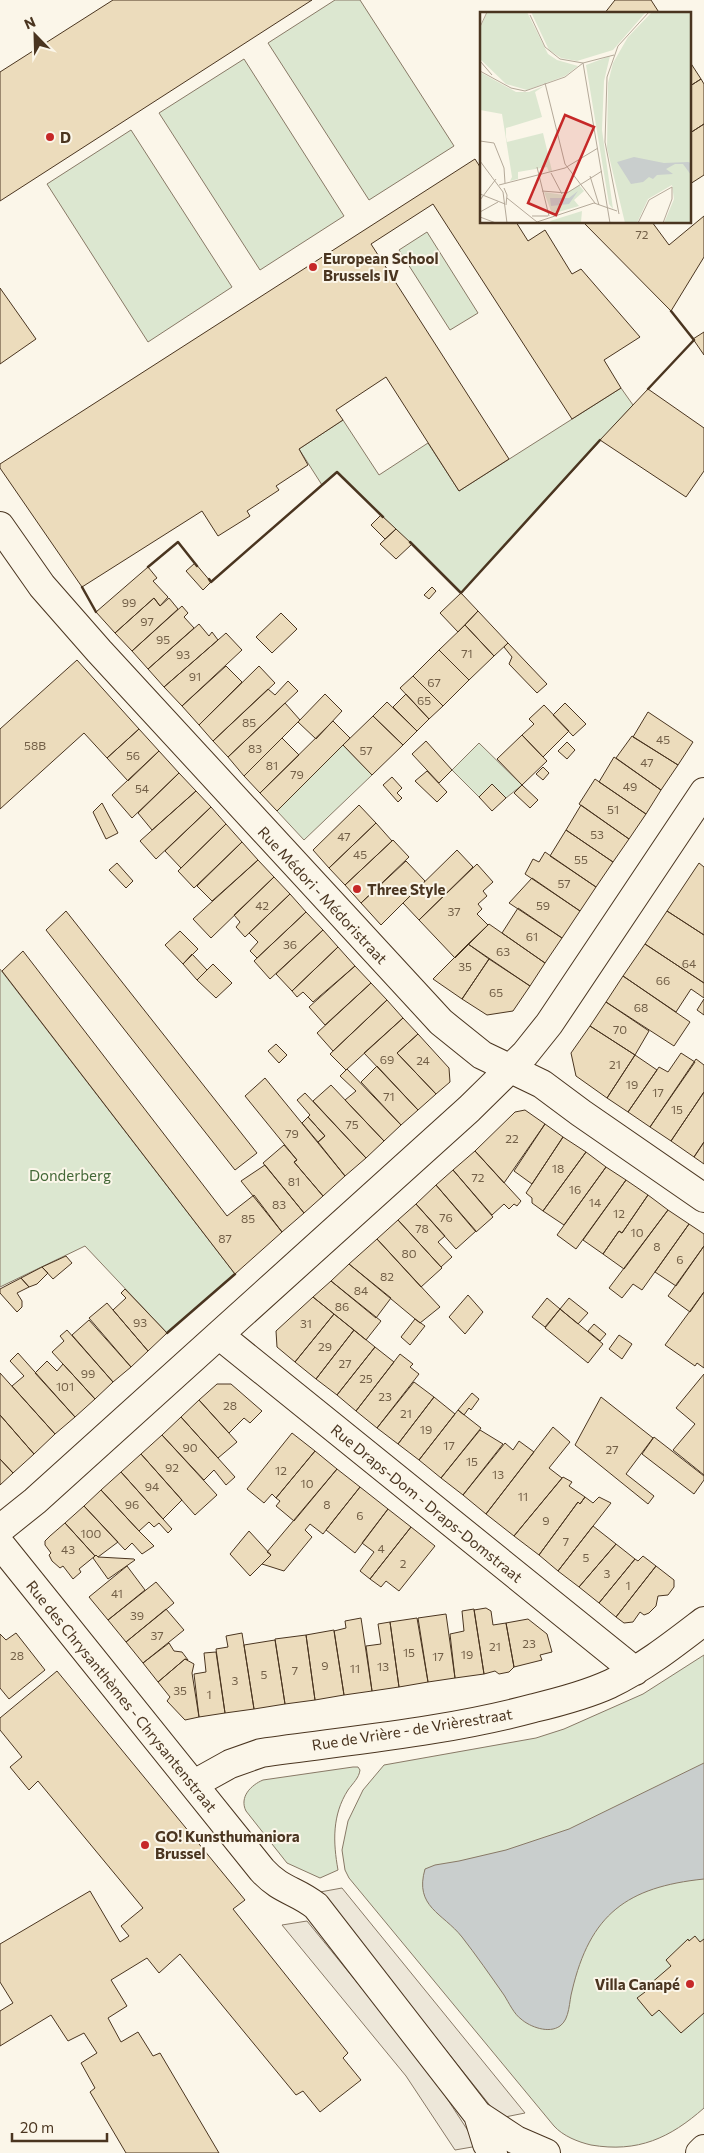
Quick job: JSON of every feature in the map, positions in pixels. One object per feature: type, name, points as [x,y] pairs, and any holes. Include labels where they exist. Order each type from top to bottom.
[{"type":"street","name":"Rue Médori - Médoristraat","points":[[0,526],[42,586],[99,651],[441,1022],[482,1055],[542,1084],[580,1113],[704,1198]]},
{"type":"street","points":[[0,1529],[35,1501],[469,1109],[510,1069],[549,1024],[704,792]]},
{"type":"street","name":"Rue Draps-Dom - Draps-Domstraat","points":[[219,1335],[635,1671]]},
{"type":"street","name":"Rue des Chrysanthèmes - Chrysantenstraat","points":[[0,1544],[273,1882],[305,1898],[316,1906],[478,2115],[508,2136],[546,2153]]},
{"type":"street","name":"Rue de Vrière - de Vrièrestraat","points":[[194,1784],[230,1764],[261,1753],[437,1728],[503,1716],[580,1695],[608,1685],[635,1671],[666,1651],[704,1621]]},
{"type":"street","name":"Rue des Chrysanthèmes - Chrysantenstraat","points":[[478,2115],[487,2144],[493,2153]]},
{"type":"street","points":[[700,2153],[704,2149]]},
{"type":"green space","points":[[335,0],[360,0],[454,146],[369,200],[268,43]]},
{"type":"green space","points":[[244,59],[344,216],[260,270],[159,113]]},
{"type":"green space","points":[[131,130],[232,287],[148,342],[47,184]]},
{"type":"green space","points":[[427,232],[478,313],[450,330],[399,250]]},
{"type":"green space","points":[[621,388],[633,405],[461,593],[337,472],[322,485],[299,449],[343,420],[379,475],[428,443],[459,491]]},
{"type":"green space","points":[[479,743],[522,785],[506,798],[492,784],[479,797],[452,770]]},
{"type":"green space","points":[[343,745],[372,775],[304,840],[277,811]]},
{"type":"green space","name":"Donderberg","points":[[0,969],[235,1274],[167,1333],[85,1246],[0,1287]]},
{"type":"green space","points":[[704,1655],[704,2108],[679,2128],[652,2141],[624,2147],[591,2145],[571,2138],[554,2126],[349,1878],[345,1870],[342,1850],[348,1821],[363,1790],[384,1765],[536,1738],[564,1729],[643,1694]]},
{"type":"green space","points":[[358,1767],[360,1770],[343,1799],[336,1819],[335,1849],[338,1870],[320,1878],[287,1863],[246,1811],[244,1801],[247,1792],[263,1780]]},
{"type":"shaded area","points":[[704,1763],[704,1879],[653,1889],[633,1898],[616,1909],[601,1924],[589,1942],[580,1964],[566,2019],[563,2023],[556,2028],[540,2029],[525,2022],[518,2017],[462,1937],[427,1901],[423,1892],[425,1869],[435,1865],[506,1850],[569,1829]]},
{"type":"shaded area","points":[[342,1888],[525,2113],[500,2118],[320,1892]]},
{"type":"shaded area","points":[[307,1921],[429,2071],[478,2146],[455,2150],[406,2076],[282,1925]]},
{"type":"building","name":"D","points":[[113,0],[312,0],[0,201],[0,72]]},
{"type":"building","points":[[615,0],[651,0],[659,12],[606,12]]},
{"type":"building","points":[[692,65],[701,79],[692,85]]},
{"type":"building","points":[[701,79],[704,84],[704,124],[692,132],[692,85]]},
{"type":"building","points":[[704,124],[704,175],[692,183],[692,132]]},
{"type":"building","points":[[475,159],[480,167],[480,224],[517,224],[528,241],[545,230],[572,274],[581,269],[640,337],[604,360],[621,388],[572,419],[433,204],[371,244],[509,459],[459,491],[386,377],[336,410],[343,420],[299,449],[308,465],[276,486],[279,490],[247,511],[250,516],[218,536],[202,511],[82,587],[0,468],[0,464]]},
{"type":"building","points":[[704,216],[704,257],[671,311],[585,224],[653,224],[669,245]]},
{"type":"building","points":[[0,288],[36,339],[0,364]]},
{"type":"building","points":[[704,332],[704,355],[693,339]]},
{"type":"building","points":[[648,389],[704,428],[704,471],[686,497],[600,440]]},
{"type":"building","points":[[381,515],[396,529],[385,539],[371,525]]},
{"type":"building","points":[[396,529],[412,544],[396,559],[380,544]]},
{"type":"building","points":[[195,563],[211,582],[203,590],[186,571]]},
{"type":"building","points":[[148,567],[157,578],[153,581],[168,597],[160,606],[154,598],[115,633],[96,612]]},
{"type":"building","points":[[432,587],[436,591],[429,599],[424,595]]},
{"type":"building","points":[[461,593],[478,611],[458,632],[440,613]]},
{"type":"building","points":[[154,598],[160,606],[169,598],[178,609],[132,651],[115,633]]},
{"type":"building","points":[[182,606],[188,613],[184,617],[194,628],[148,669],[132,651]]},
{"type":"building","points":[[478,611],[508,643],[494,656],[465,625]]},
{"type":"building","points":[[281,613],[297,629],[272,653],[256,637]]},
{"type":"building","points":[[199,624],[209,636],[212,632],[218,640],[164,687],[148,669]]},
{"type":"building","points":[[465,625],[494,656],[469,680],[439,650]]},
{"type":"building","points":[[226,633],[242,650],[182,706],[164,687]]},
{"type":"building","points":[[508,643],[547,684],[537,693],[509,664],[512,657],[504,647]]},
{"type":"building","points":[[439,650],[469,680],[443,706],[413,676]]},
{"type":"building","points":[[77,660],[139,729],[107,758],[84,733],[0,809],[0,729]]},
{"type":"building","points":[[226,666],[242,682],[199,725],[182,706]]},
{"type":"building","points":[[259,666],[275,683],[213,741],[199,725]]},
{"type":"building","points":[[413,676],[443,706],[429,719],[400,688]]},
{"type":"building","points":[[288,681],[298,691],[228,757],[213,741],[268,689],[275,695]]},
{"type":"building","points":[[325,694],[342,711],[316,739],[298,722]]},
{"type":"building","points":[[406,694],[429,719],[417,731],[393,707]]},
{"type":"building","points":[[387,702],[417,731],[403,745],[373,716]]},
{"type":"building","points":[[285,703],[300,720],[244,776],[228,757]]},
{"type":"building","points":[[565,703],[586,724],[573,736],[553,715]]},
{"type":"building","points":[[544,705],[569,731],[543,757],[522,735],[534,724],[529,719]]},
{"type":"building","points":[[648,712],[693,742],[678,765],[633,737]]},
{"type":"building","points":[[373,716],[403,745],[372,775],[343,745]]},
{"type":"building","points":[[333,721],[350,738],[277,811],[260,793]]},
{"type":"building","points":[[139,729],[159,751],[128,781],[107,758]]},
{"type":"building","points":[[522,735],[547,761],[522,785],[497,759]]},
{"type":"building","points":[[632,736],[678,765],[661,790],[616,758]]},
{"type":"building","points":[[282,738],[299,755],[260,793],[244,776]]},
{"type":"building","points":[[426,741],[452,770],[439,783],[412,754]]},
{"type":"building","points":[[567,742],[575,750],[567,759],[558,751]]},
{"type":"building","points":[[159,751],[179,773],[132,818],[112,795]]},
{"type":"building","points":[[614,757],[661,790],[646,814],[599,782]]},
{"type":"building","points":[[543,767],[549,773],[543,780],[536,774]]},
{"type":"building","points":[[427,771],[447,792],[437,802],[415,781]]},
{"type":"building","points":[[179,773],[196,791],[152,830],[138,813]]},
{"type":"building","points":[[392,777],[402,788],[397,793],[402,798],[398,802],[383,785]]},
{"type":"building","points":[[595,779],[646,814],[629,839],[579,804]]},
{"type":"building","points":[[492,784],[506,798],[492,811],[479,797]]},
{"type":"building","points":[[522,785],[538,800],[530,808],[514,793]]},
{"type":"building","points":[[196,791],[211,807],[156,859],[140,841]]},
{"type":"building","points":[[102,803],[118,833],[106,839],[93,812]]},
{"type":"building","points":[[359,805],[376,823],[329,868],[313,850]]},
{"type":"building","points":[[581,805],[629,839],[613,862],[566,830]]},
{"type":"building","points":[[211,807],[226,824],[181,868],[165,851]]},
{"type":"building","points":[[376,823],[392,841],[345,885],[329,868]]},
{"type":"building","points":[[226,824],[242,842],[194,888],[178,871]]},
{"type":"building","points":[[566,830],[613,862],[596,887],[550,856]]},
{"type":"building","points":[[393,840],[409,857],[361,903],[345,885]]},
{"type":"building","points":[[242,842],[258,860],[212,901],[197,886]]},
{"type":"building","points":[[457,850],[473,867],[419,920],[403,903]]},
{"type":"building","points":[[545,852],[596,887],[580,911],[525,874],[533,859],[539,862]]},
{"type":"building","points":[[258,860],[274,877],[211,938],[193,919]]},
{"type":"building","points":[[406,861],[425,881],[381,925],[361,903]]},
{"type":"building","points":[[117,863],[133,881],[126,888],[109,870]]},
{"type":"building","points":[[699,863],[704,867],[704,935],[667,911]]},
{"type":"building","points":[[477,864],[493,882],[483,891],[487,896],[478,904],[482,909],[477,914],[488,925],[455,958],[419,920]]},
{"type":"building","points":[[274,877],[290,894],[245,937],[236,927],[240,922],[234,915]]},
{"type":"building","points":[[532,878],[580,911],[562,938],[509,903]]},
{"type":"building","points":[[290,894],[306,912],[257,958],[250,951],[258,942],[249,933]]},
{"type":"building","points":[[518,908],[562,938],[545,963],[502,933]]},
{"type":"building","points":[[66,911],[257,1153],[235,1170],[46,930]]},
{"type":"building","points":[[667,911],[704,935],[704,983],[645,944]]},
{"type":"building","points":[[306,912],[323,930],[270,979],[254,961]]},
{"type":"building","points":[[489,924],[545,963],[530,986],[468,944]]},
{"type":"building","points":[[323,930],[338,947],[292,991],[276,974]]},
{"type":"building","points":[[180,931],[198,949],[183,964],[165,945]]},
{"type":"building","points":[[468,944],[489,959],[462,999],[433,979]]},
{"type":"building","points":[[645,944],[704,983],[704,998],[691,989],[676,1012],[623,976]]},
{"type":"building","points":[[338,947],[355,966],[313,1002],[303,992],[297,997],[292,991]]},
{"type":"building","points":[[23,951],[227,1216],[254,1195],[282,1232],[235,1274],[2,971]]},
{"type":"building","points":[[192,954],[207,970],[197,980],[183,964]]},
{"type":"building","points":[[489,959],[530,986],[513,1011],[487,1015],[462,999]]},
{"type":"building","points":[[213,964],[232,983],[216,998],[197,980]]},
{"type":"building","points":[[355,966],[371,983],[325,1025],[309,1007]]},
{"type":"building","points":[[623,976],[690,1022],[674,1046],[606,1002]]},
{"type":"building","points":[[371,983],[387,1000],[333,1051],[317,1033]]},
{"type":"building","points":[[704,999],[704,1015],[697,1010]]},
{"type":"building","points":[[387,1000],[403,1018],[346,1070],[330,1054]]},
{"type":"building","points":[[606,1002],[649,1031],[635,1055],[590,1026]]},
{"type":"building","points":[[403,1018],[418,1034],[397,1053],[436,1094],[418,1110],[364,1053]]},
{"type":"building","points":[[590,1026],[635,1055],[607,1098],[576,1076],[571,1053]]},
{"type":"building","points":[[418,1034],[449,1068],[450,1082],[436,1094],[397,1053]]},
{"type":"building","points":[[276,1044],[287,1055],[279,1063],[268,1051]]},
{"type":"building","points":[[681,1053],[695,1062],[650,1127],[628,1112],[659,1067],[668,1072]]},
{"type":"building","points":[[635,1055],[657,1070],[628,1112],[607,1098]]},
{"type":"building","points":[[696,1059],[704,1065],[704,1092],[671,1141],[650,1127]]},
{"type":"building","points":[[377,1066],[418,1110],[401,1125],[361,1082]]},
{"type":"building","points":[[347,1069],[401,1125],[384,1141],[345,1100],[356,1091],[340,1076]]},
{"type":"building","points":[[265,1078],[345,1176],[323,1196],[294,1162],[297,1160],[245,1096]]},
{"type":"building","points":[[331,1085],[384,1141],[366,1158],[313,1101]]},
{"type":"building","points":[[704,1092],[704,1142],[694,1157],[671,1141]]},
{"type":"building","points":[[305,1093],[366,1158],[345,1176],[318,1142],[325,1136],[308,1117],[310,1115],[297,1100]]},
{"type":"building","points":[[525,1110],[545,1124],[504,1183],[475,1151],[515,1112]]},
{"type":"building","points":[[308,1117],[325,1136],[318,1142],[302,1123]]},
{"type":"building","points":[[545,1124],[563,1137],[532,1184],[514,1171]]},
{"type":"building","points":[[563,1137],[586,1152],[543,1211],[532,1203],[532,1198],[526,1193]]},
{"type":"building","points":[[704,1142],[704,1164],[694,1157]]},
{"type":"building","points":[[284,1145],[297,1160],[294,1162],[323,1196],[304,1213],[263,1163]]},
{"type":"building","points":[[475,1151],[521,1201],[517,1206],[514,1204],[509,1209],[504,1204],[492,1215],[453,1170]]},
{"type":"building","points":[[586,1152],[606,1167],[564,1225],[543,1211]]},
{"type":"building","points":[[265,1165],[304,1213],[282,1232],[241,1181]]},
{"type":"building","points":[[606,1167],[626,1180],[576,1249],[557,1235]]},
{"type":"building","points":[[453,1170],[493,1217],[476,1232],[436,1185]]},
{"type":"building","points":[[626,1180],[648,1195],[622,1233],[619,1231],[603,1254],[583,1240]]},
{"type":"building","points":[[436,1185],[476,1231],[456,1249],[416,1204]]},
{"type":"building","points":[[648,1195],[668,1210],[624,1269],[603,1254],[619,1231],[622,1233]]},
{"type":"building","points":[[416,1204],[445,1236],[438,1242],[452,1257],[441,1267],[398,1220]]},
{"type":"building","points":[[668,1210],[689,1224],[642,1290],[633,1284],[622,1298],[609,1288]]},
{"type":"building","points":[[398,1220],[442,1268],[421,1287],[377,1239]]},
{"type":"building","points":[[689,1224],[704,1234],[704,1246],[676,1286],[655,1272]]},
{"type":"building","points":[[377,1239],[440,1307],[420,1323],[349,1264]]},
{"type":"building","points":[[704,1246],[704,1292],[690,1312],[668,1296]]},
{"type":"building","points":[[66,1256],[72,1263],[53,1279],[42,1267]]},
{"type":"building","points":[[349,1264],[391,1298],[376,1318],[331,1281]]},
{"type":"building","points":[[42,1267],[48,1273],[37,1284],[29,1287],[21,1278]]},
{"type":"building","points":[[21,1278],[29,1287],[17,1293],[22,1301],[22,1307],[17,1312],[0,1293],[0,1289]]},
{"type":"building","points":[[331,1281],[381,1321],[366,1340],[313,1297]]},
{"type":"building","points":[[125,1289],[167,1333],[148,1351],[113,1310],[126,1298],[121,1293]]},
{"type":"building","points":[[704,1292],[704,1368],[697,1363],[695,1366],[665,1345]]},
{"type":"building","points":[[468,1295],[483,1312],[465,1334],[449,1317]]},
{"type":"building","points":[[313,1297],[334,1314],[295,1362],[277,1347],[276,1331]]},
{"type":"building","points":[[547,1298],[560,1309],[545,1327],[532,1317]]},
{"type":"building","points":[[569,1298],[588,1313],[578,1324],[560,1309]]},
{"type":"building","points":[[107,1303],[148,1351],[131,1367],[89,1318]]},
{"type":"building","points":[[560,1309],[603,1344],[588,1363],[545,1328]]},
{"type":"building","points":[[334,1314],[354,1330],[316,1379],[295,1362]]},
{"type":"building","points":[[415,1319],[425,1326],[410,1345],[401,1337]]},
{"type":"building","points":[[89,1320],[131,1367],[113,1382],[72,1335]]},
{"type":"building","points":[[594,1324],[606,1334],[600,1341],[588,1331]]},
{"type":"building","points":[[67,1330],[113,1382],[95,1399],[52,1352],[64,1341],[60,1336]]},
{"type":"building","points":[[354,1330],[375,1347],[337,1395],[316,1379]]},
{"type":"building","points":[[619,1335],[632,1344],[622,1359],[609,1349]]},
{"type":"building","points":[[375,1347],[394,1362],[356,1411],[337,1395]]},
{"type":"building","points":[[18,1353],[75,1417],[55,1434],[12,1386],[24,1376],[10,1361]]},
{"type":"building","points":[[400,1354],[413,1364],[410,1367],[419,1374],[377,1428],[356,1411]]},
{"type":"building","points":[[47,1361],[57,1371],[63,1364],[95,1399],[75,1417],[35,1373]]},
{"type":"building","points":[[0,1373],[55,1434],[34,1454],[0,1415]]},
{"type":"building","points":[[704,1374],[704,1475],[673,1450],[695,1424],[676,1408]]},
{"type":"building","points":[[414,1382],[434,1397],[398,1444],[377,1428]]},
{"type":"building","points":[[217,1384],[231,1384],[262,1411],[250,1423],[244,1418],[229,1433],[199,1400]]},
{"type":"building","points":[[472,1393],[479,1399],[471,1410],[469,1408],[464,1415],[458,1410]]},
{"type":"building","points":[[434,1397],[455,1414],[419,1460],[398,1444]]},
{"type":"building","points":[[601,1397],[653,1438],[626,1474],[654,1496],[648,1504],[575,1445]]},
{"type":"building","points":[[199,1400],[237,1442],[218,1458],[181,1417]]},
{"type":"building","points":[[458,1410],[481,1428],[441,1478],[419,1460]]},
{"type":"building","points":[[0,1415],[34,1454],[13,1473],[0,1459]]},
{"type":"building","points":[[181,1417],[235,1477],[226,1485],[214,1470],[204,1480],[162,1435]]},
{"type":"building","points":[[553,1427],[570,1442],[549,1468],[562,1478],[514,1536],[486,1514]]},
{"type":"building","points":[[480,1430],[503,1444],[463,1495],[441,1478]]},
{"type":"building","points":[[292,1433],[315,1451],[276,1498],[272,1494],[264,1503],[247,1489]]},
{"type":"building","points":[[162,1435],[217,1495],[195,1515],[141,1454]]},
{"type":"building","points":[[654,1437],[704,1476],[704,1480],[694,1494],[642,1454]]},
{"type":"building","points":[[519,1441],[534,1452],[486,1514],[463,1495],[505,1443],[513,1450]]},
{"type":"building","points":[[315,1451],[337,1469],[294,1521],[276,1506],[280,1501],[276,1498]]},
{"type":"building","points":[[141,1454],[182,1500],[163,1519],[121,1472]]},
{"type":"building","points":[[0,1459],[13,1473],[0,1485]]},
{"type":"building","points":[[337,1469],[360,1487],[323,1534],[310,1524],[305,1530],[312,1537],[284,1571],[262,1564],[271,1555],[267,1552]]},
{"type":"building","points":[[121,1472],[172,1529],[168,1533],[159,1523],[154,1527],[149,1522],[139,1531],[101,1490]]},
{"type":"building","points":[[563,1477],[572,1482],[569,1486],[585,1497],[580,1504],[578,1502],[539,1555],[514,1536]]},
{"type":"building","points":[[360,1487],[388,1509],[355,1553],[326,1530]]},
{"type":"building","points":[[101,1490],[154,1546],[142,1554],[132,1543],[125,1550],[84,1506]]},
{"type":"building","points":[[585,1497],[593,1503],[599,1497],[611,1503],[558,1571],[539,1555],[578,1502],[580,1504]]},
{"type":"building","points":[[84,1506],[118,1542],[98,1557],[65,1523]]},
{"type":"building","points":[[388,1509],[411,1527],[370,1579],[360,1571],[374,1552],[362,1543]]},
{"type":"building","points":[[65,1523],[95,1556],[79,1569],[81,1572],[73,1579],[63,1566],[60,1568],[52,1561],[49,1555],[51,1553],[45,1545],[45,1541]]},
{"type":"building","points":[[593,1526],[616,1544],[579,1587],[558,1571]]},
{"type":"building","points":[[411,1527],[435,1546],[399,1591],[386,1581],[381,1587],[370,1579]]},
{"type":"building","points":[[249,1531],[271,1555],[250,1576],[230,1554]]},
{"type":"building","points":[[616,1544],[635,1559],[599,1603],[579,1587]]},
{"type":"building","points":[[96,1555],[98,1557],[135,1560],[108,1579],[93,1558]]},
{"type":"building","points":[[643,1556],[656,1566],[616,1617],[599,1603],[635,1559],[638,1561]]},
{"type":"building","points":[[127,1566],[145,1590],[108,1620],[89,1597]]},
{"type":"building","points":[[656,1566],[674,1580],[674,1587],[668,1595],[658,1596],[656,1606],[649,1613],[644,1615],[640,1612],[633,1622],[624,1623],[616,1617]]},
{"type":"building","points":[[156,1582],[174,1603],[126,1642],[108,1620]]},
{"type":"building","points":[[486,1608],[491,1611],[493,1625],[506,1623],[514,1667],[509,1672],[499,1674],[495,1671],[484,1674],[474,1610]]},
{"type":"building","points":[[166,1609],[184,1630],[143,1663],[126,1642]]},
{"type":"building","points":[[474,1609],[484,1674],[455,1678],[450,1634],[464,1631],[462,1611]]},
{"type":"building","points":[[446,1614],[455,1678],[428,1682],[418,1618]]},
{"type":"building","points":[[361,1618],[372,1691],[344,1695],[334,1631],[346,1628],[345,1621]]},
{"type":"building","points":[[417,1618],[428,1682],[399,1687],[390,1622]]},
{"type":"building","points":[[528,1619],[547,1634],[552,1652],[540,1655],[542,1660],[514,1667],[506,1623]]},
{"type":"building","points":[[390,1622],[399,1687],[372,1691],[366,1646],[381,1644],[378,1624]]},
{"type":"building","points":[[334,1630],[344,1695],[315,1700],[306,1635]]},
{"type":"building","points":[[16,1633],[45,1670],[9,1699],[0,1688],[0,1634],[6,1640]]},
{"type":"building","points":[[242,1633],[254,1709],[225,1713],[216,1649],[228,1647],[226,1636]]},
{"type":"building","points":[[306,1635],[315,1700],[285,1704],[275,1639]]},
{"type":"building","points":[[275,1640],[285,1704],[254,1709],[244,1645]]},
{"type":"building","points":[[169,1643],[174,1651],[182,1652],[188,1660],[185,1659],[158,1682],[143,1663]]},
{"type":"building","points":[[216,1652],[225,1713],[199,1717],[194,1674],[206,1672],[204,1653]]},
{"type":"building","points":[[185,1659],[194,1664],[192,1673],[199,1717],[185,1720],[167,1701],[170,1697],[158,1682]]},
{"type":"building","name":"GO! Kunsthumaniora Brussel","points":[[57,1671],[245,1900],[233,1909],[348,2053],[343,2058],[361,2080],[320,2112],[303,2091],[296,2095],[180,1954],[159,1973],[147,1958],[111,1980],[127,2006],[108,2018],[121,2042],[138,2032],[153,2056],[160,2053],[219,2153],[126,2153],[90,2092],[95,2088],[81,2063],[97,2053],[84,2033],[68,2041],[51,2015],[0,2046],[0,2011],[13,2003],[0,1982],[0,1944],[90,1891],[120,1942],[129,1936],[121,1926],[143,1908],[38,1781],[29,1790],[10,1767],[22,1757],[0,1730],[0,1718]]},
{"type":"building","points":[[695,1936],[700,1942],[704,1939],[704,2013],[681,2033],[659,2010],[652,2016],[637,1998],[645,1992],[643,1990],[671,1966],[666,1960],[688,1939],[689,1941]]},
{"type":"wall","points":[[648,389],[694,340],[671,311]]},
{"type":"wall","points":[[410,542],[461,593],[600,440]]},
{"type":"wall","points":[[209,579],[211,582],[337,472],[383,517]]},
{"type":"wall","points":[[148,567],[178,542],[197,566]]},
{"type":"wall","points":[[82,587],[96,612]]},
{"type":"wall","points":[[167,1333],[235,1274]]},
{"type":"place","name":"D","points":[[50,137]]},
{"type":"place","name":"European School Brussels IV","points":[[313,267]]},
{"type":"place","name":"Three Style","points":[[357,889]]},
{"type":"place","name":"GO! Kunsthumaniora Brussel","points":[[145,1845]]},
{"type":"place","name":"Villa Canapé","points":[[690,1984]]}]
